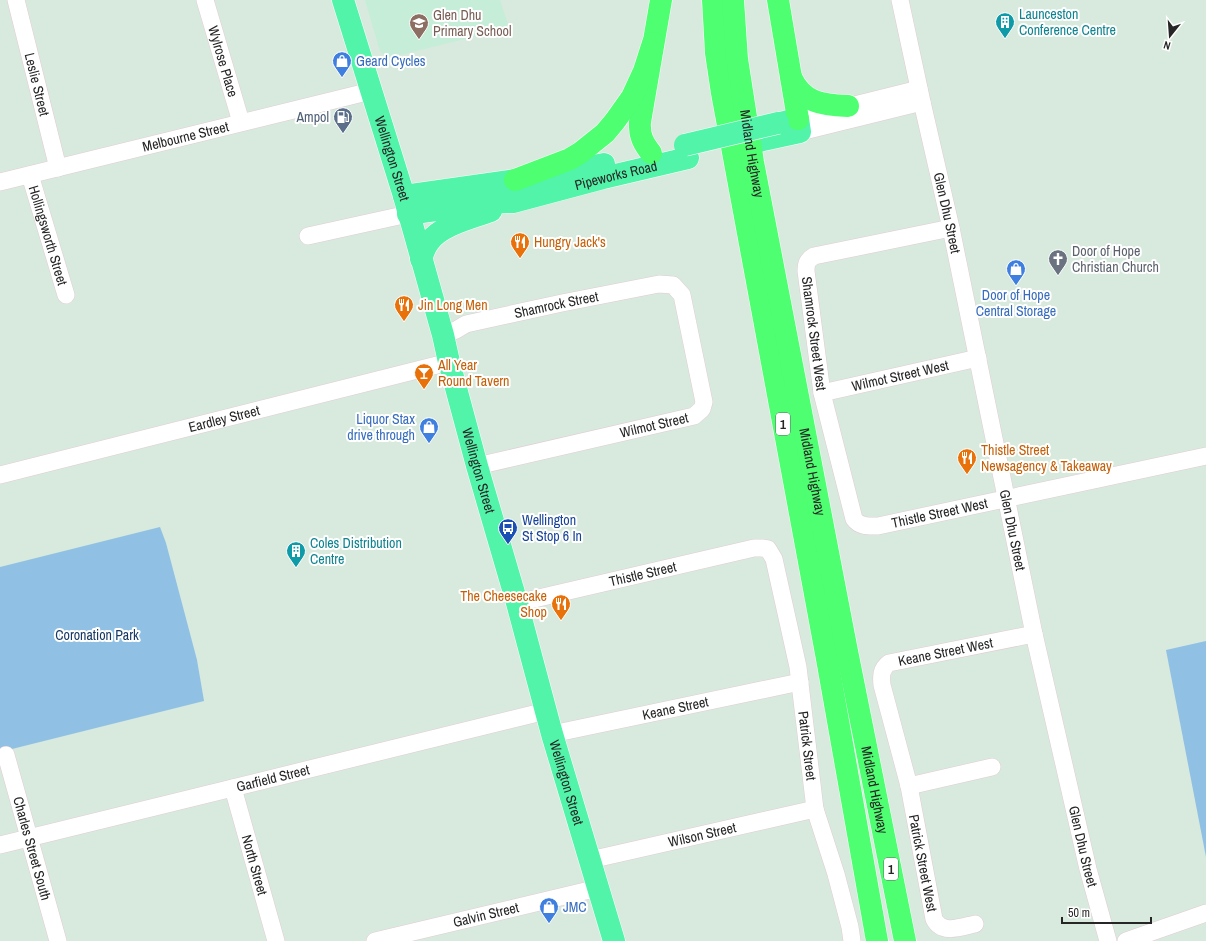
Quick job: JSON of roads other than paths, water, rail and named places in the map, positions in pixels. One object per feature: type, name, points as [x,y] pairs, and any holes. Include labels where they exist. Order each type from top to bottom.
[{"type":"highway","points":[[651,153],[642,140],[640,122],[661,0]]},
{"type":"highway","name":"Midland Highway","points":[[713,0],[716,53],[724,108],[827,659],[877,941]]},
{"type":"highway","name":"Midland Highway","points":[[733,0],[737,59],[753,162],[905,941]]},
{"type":"highway","points":[[778,0],[789,72],[789,127]]},
{"type":"highway","points":[[516,194],[592,145],[605,133],[620,115],[632,97],[644,71],[653,43]]},
{"type":"highway","points":[[789,72],[800,91],[812,100],[823,104],[848,106]]},
{"type":"main road","name":"Wellington Street","points":[[343,0],[406,205],[477,466],[518,603],[552,734],[614,941]]},
{"type":"main road","name":"Pipeworks Road","points":[[516,194],[557,174],[651,153],[687,152],[740,142],[759,141],[789,127]]},
{"type":"main road","name":"Pipeworks Road","points":[[406,205],[516,194],[789,127]]},
{"type":"main road","points":[[421,259],[430,241],[440,232],[516,194]]},
{"type":"street","name":"Leslie Street","points":[[16,0],[58,168]]},
{"type":"street","name":"Wylrose Place","points":[[205,0],[241,122]]},
{"type":"street","name":"Glen Dhu Street","points":[[900,0],[920,96],[951,228],[1034,634],[1088,869],[1108,941]]},
{"type":"street","name":"Melbourne Street","points":[[0,182],[371,91]]},
{"type":"street","name":"Pipeworks Road","points":[[789,127],[848,106],[920,96]]},
{"type":"street","name":"Pipeworks Road","points":[[789,127],[920,96]]},
{"type":"street","name":"Hollingsworth Street","points":[[30,175],[66,295]]},
{"type":"street","name":"Pipeworks Road","points":[[308,236],[406,205]]},
{"type":"street","name":"Shamrock Street West","points":[[860,524],[854,519],[822,393],[806,264],[809,259],[814,256],[951,228]]},
{"type":"street","name":"Shamrock Street","points":[[442,335],[456,330],[466,324],[562,303],[659,284],[673,285]]},
{"type":"street","name":"Wilmot Street","points":[[477,466],[694,416],[702,410],[704,402],[682,295],[673,285]]},
{"type":"street","name":"Wilmot Street West","points":[[822,393],[978,358]]},
{"type":"street","name":"Eardley Street","points":[[0,475],[449,362]]},
{"type":"street","name":"Thistle Street West","points":[[860,524],[867,526],[878,526],[1206,456]]},
{"type":"street","name":"Thistle Street","points":[[518,603],[754,548],[768,549]]},
{"type":"street","name":"Patrick Street","points":[[768,549],[774,562],[798,667],[815,809],[836,874],[850,927],[852,941]]},
{"type":"street","name":"Keane Street West","points":[[909,786],[882,685],[882,672],[884,667],[889,663],[1034,634]]},
{"type":"street","name":"Keane Street","points":[[552,734],[800,682]]},
{"type":"street","name":"Garfield Street","points":[[0,845],[546,711]]},
{"type":"street","name":"Charles Street South","points":[[6,755],[58,941]]},
{"type":"street","points":[[909,786],[992,767]]},
{"type":"street","name":"Patrick Street West","points":[[909,786],[936,924],[944,929],[975,924]]},
{"type":"street","name":"North Street","points":[[234,788],[276,941]]},
{"type":"street","name":"Wilson Street","points":[[590,860],[815,809]]},
{"type":"street","name":"Galvin Street","points":[[374,941],[598,888]]},
{"type":"street","points":[[1126,941],[1206,913]]},
{"type":"place","name":"Launceston Conference Centre","points":[[1005,39]]},
{"type":"place","name":"Glen Dhu Primary School","points":[[419,40]]},
{"type":"place","name":"Geard Cycles","points":[[342,78]]},
{"type":"place","name":"Ampol","points":[[343,134]]},
{"type":"place","name":"Hungry Jack's","points":[[520,259]]},
{"type":"place","name":"Door of Hope Christian Church","points":[[1058,276]]},
{"type":"place","name":"Door of Hope Central Storage","points":[[1016,286]]},
{"type":"place","name":"Jin Long Men","points":[[404,322]]},
{"type":"place","name":"All Year Round Tavern","points":[[424,390]]},
{"type":"place","name":"Liquor Stax drive through","points":[[429,444]]},
{"type":"place","name":"Thistle Street Newsagency & Takeaway","points":[[967,475]]},
{"type":"place","name":"Wellington St Stop 6 In","points":[[508,545]]},
{"type":"place","name":"Coles Distribution Centre","points":[[296,568]]},
{"type":"place","name":"The Cheesecake Shop","points":[[561,621]]},
{"type":"place","name":"JMC","points":[[549,924]]},
{"type":"park label","name":"Coronation Park","points":[[97,635]]}]
